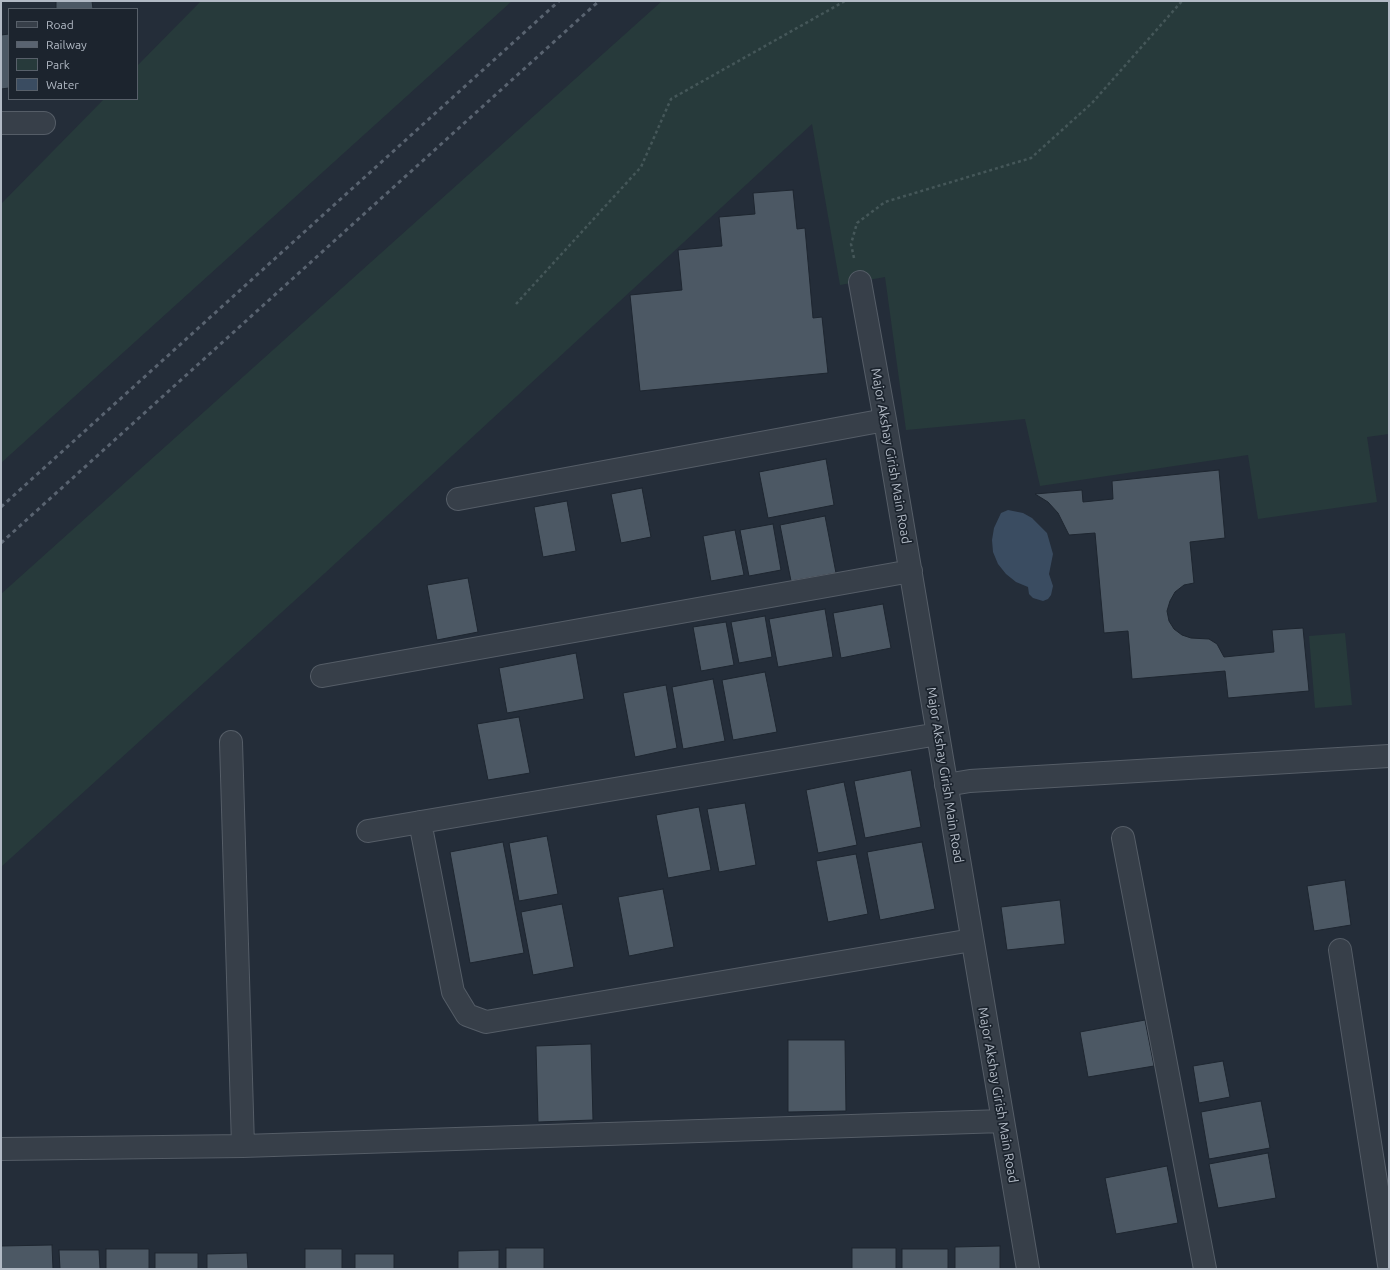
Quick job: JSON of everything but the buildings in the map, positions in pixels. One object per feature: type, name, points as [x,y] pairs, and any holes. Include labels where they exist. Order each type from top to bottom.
[{"type":"street","points":[[1,123],[44,123]]},
{"type":"street","name":"Major Akshay Girish Main Road","points":[[860,282],[886,420],[1028,1269]]},
{"type":"street","points":[[458,499],[886,420]]},
{"type":"street","points":[[322,676],[911,572]]},
{"type":"street","points":[[368,831],[938,734]]},
{"type":"street","points":[[231,742],[243,1146]]},
{"type":"street","points":[[946,785],[970,782],[1389,756]]},
{"type":"street","points":[[420,822],[453,992],[467,1015],[486,1022],[972,940]]},
{"type":"street","points":[[1123,838],[1205,1269]]},
{"type":"street","points":[[1340,950],[1389,1265]]},
{"type":"street","points":[[1,1149],[243,1146],[1003,1121]]},
{"type":"path","points":[[516,304],[641,167],[671,99],[845,1]]},
{"type":"path","points":[[860,282],[851,244],[857,223],[885,202],[1031,158],[1092,103],[1182,1]]},
{"type":"green space","points":[[201,1],[512,1],[1,463],[1,204],[103,100],[138,100],[138,65]]},
{"type":"green space","points":[[662,1],[1389,1],[1389,434],[1367,437],[1377,502],[1258,519],[1248,455],[1040,486],[1025,419],[906,430],[885,277],[840,285],[812,124],[325,573],[1,867],[1,594]]},
{"type":"green space","points":[[1345,633],[1352,705],[1315,708],[1309,636]]},
{"type":"water","points":[[1008,510],[1023,513],[1032,518],[1047,533],[1053,554],[1049,574],[1053,586],[1051,595],[1048,599],[1043,601],[1033,598],[1029,594],[1028,587],[1016,582],[1006,574],[998,564],[993,552],[992,540],[994,528],[1001,513]]},
{"type":"railway","points":[[1,507],[559,1]]},
{"type":"railway","points":[[1,543],[599,1]]}]
